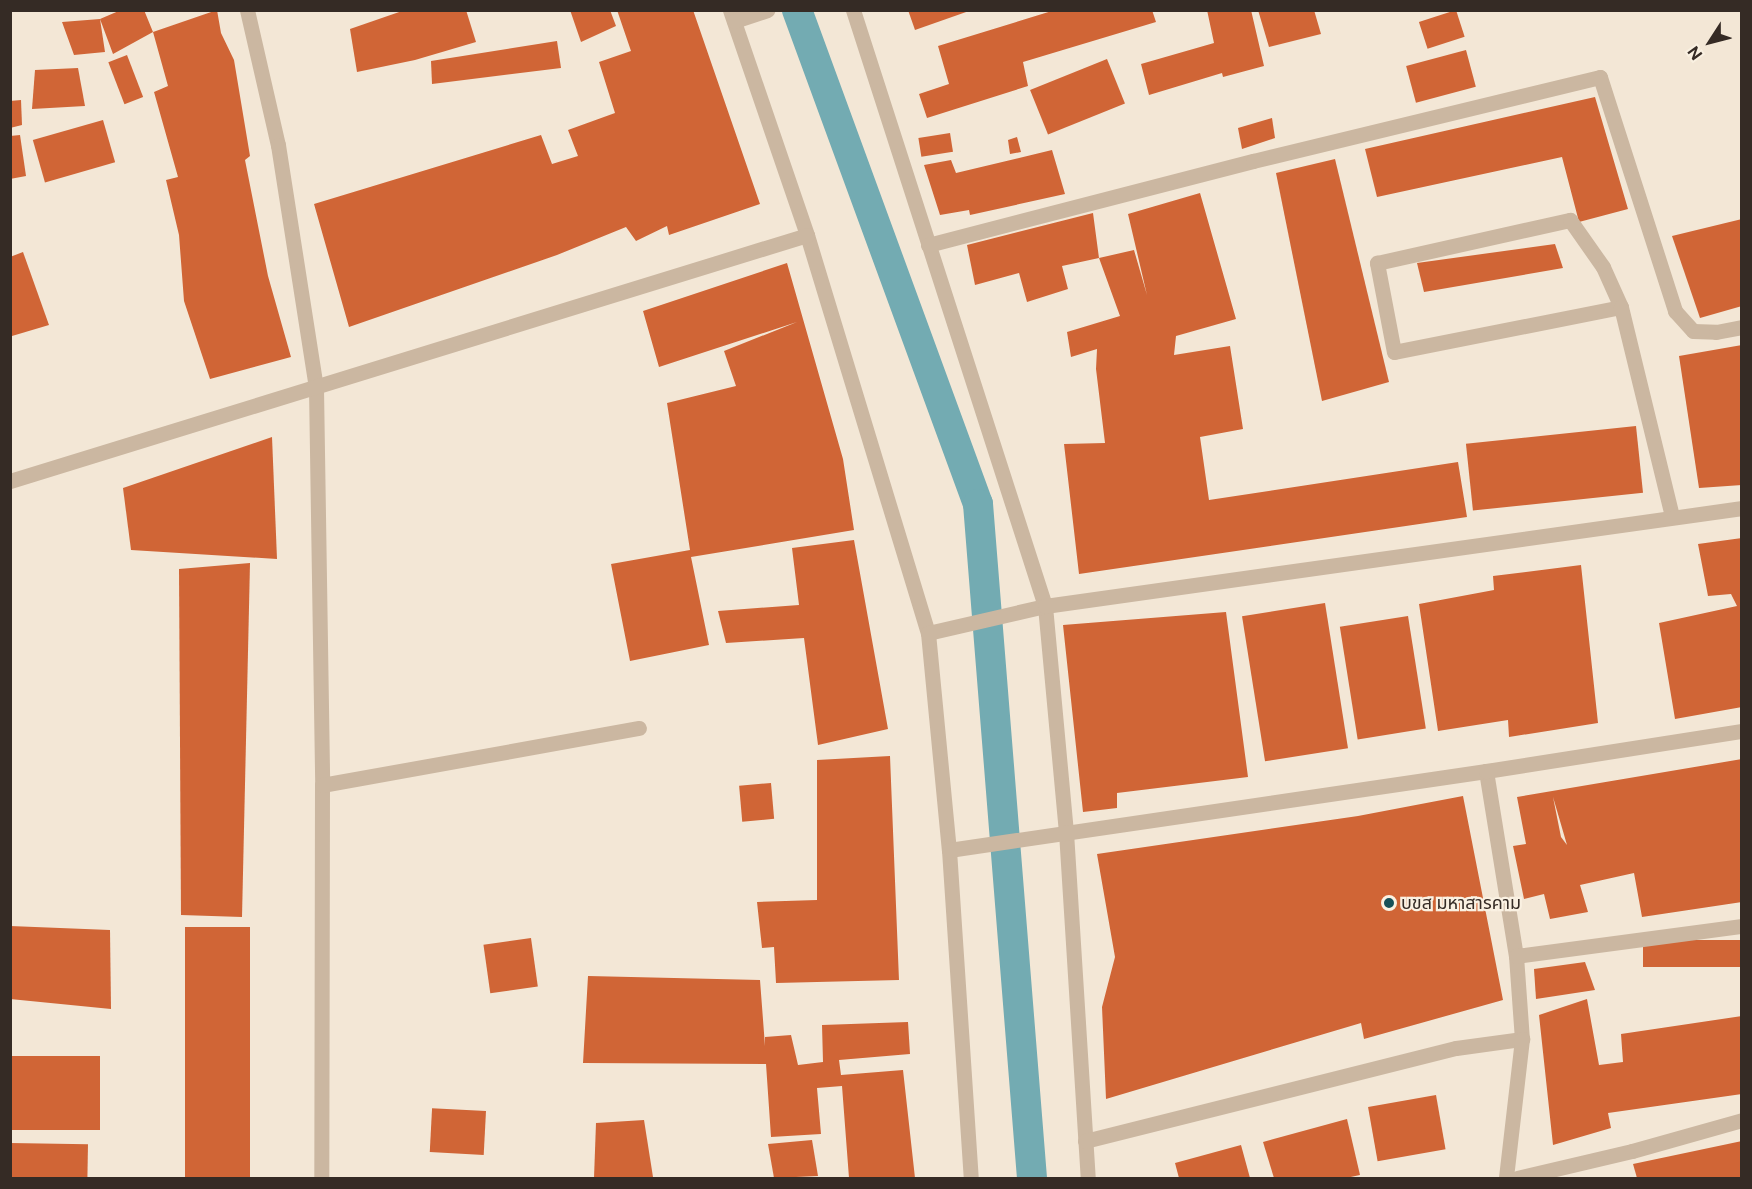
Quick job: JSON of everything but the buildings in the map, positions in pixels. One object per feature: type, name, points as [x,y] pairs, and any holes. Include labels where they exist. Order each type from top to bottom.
[{"type":"street","points":[[247,10],[278,145],[316,388],[322,785],[321,1179]]},
{"type":"street","points":[[767,10],[732,16],[807,235],[928,633],[949,850],[970,1179]]},
{"type":"street","points":[[853,10],[1045,606],[1066,832],[1088,1179]]},
{"type":"street","points":[[928,244],[1253,161],[1600,77],[1675,311],[1694,331],[1716,332],[1742,327]]},
{"type":"street","points":[[1621,307],[1394,352],[1377,263],[1570,220],[1602,267],[1621,307],[1672,516]]},
{"type":"street","points":[[10,481],[807,235]]},
{"type":"street","points":[[928,633],[1045,606],[1672,516],[1742,508]]},
{"type":"street","points":[[322,785],[639,728]]},
{"type":"street","points":[[949,850],[1486,771],[1742,730]]},
{"type":"street","points":[[1486,771],[1516,956],[1522,1039],[1506,1179]]},
{"type":"street","points":[[1516,956],[1742,926]]},
{"type":"street","points":[[1085,1141],[1456,1048],[1522,1039]]},
{"type":"street","points":[[1516,1179],[1632,1151],[1742,1120]]},
{"type":"waterway","points":[[797,10],[978,504],[1032,1178]]},
{"type":"place","name":"บขส มหาสารคาม","points":[[1389,903]]}]
